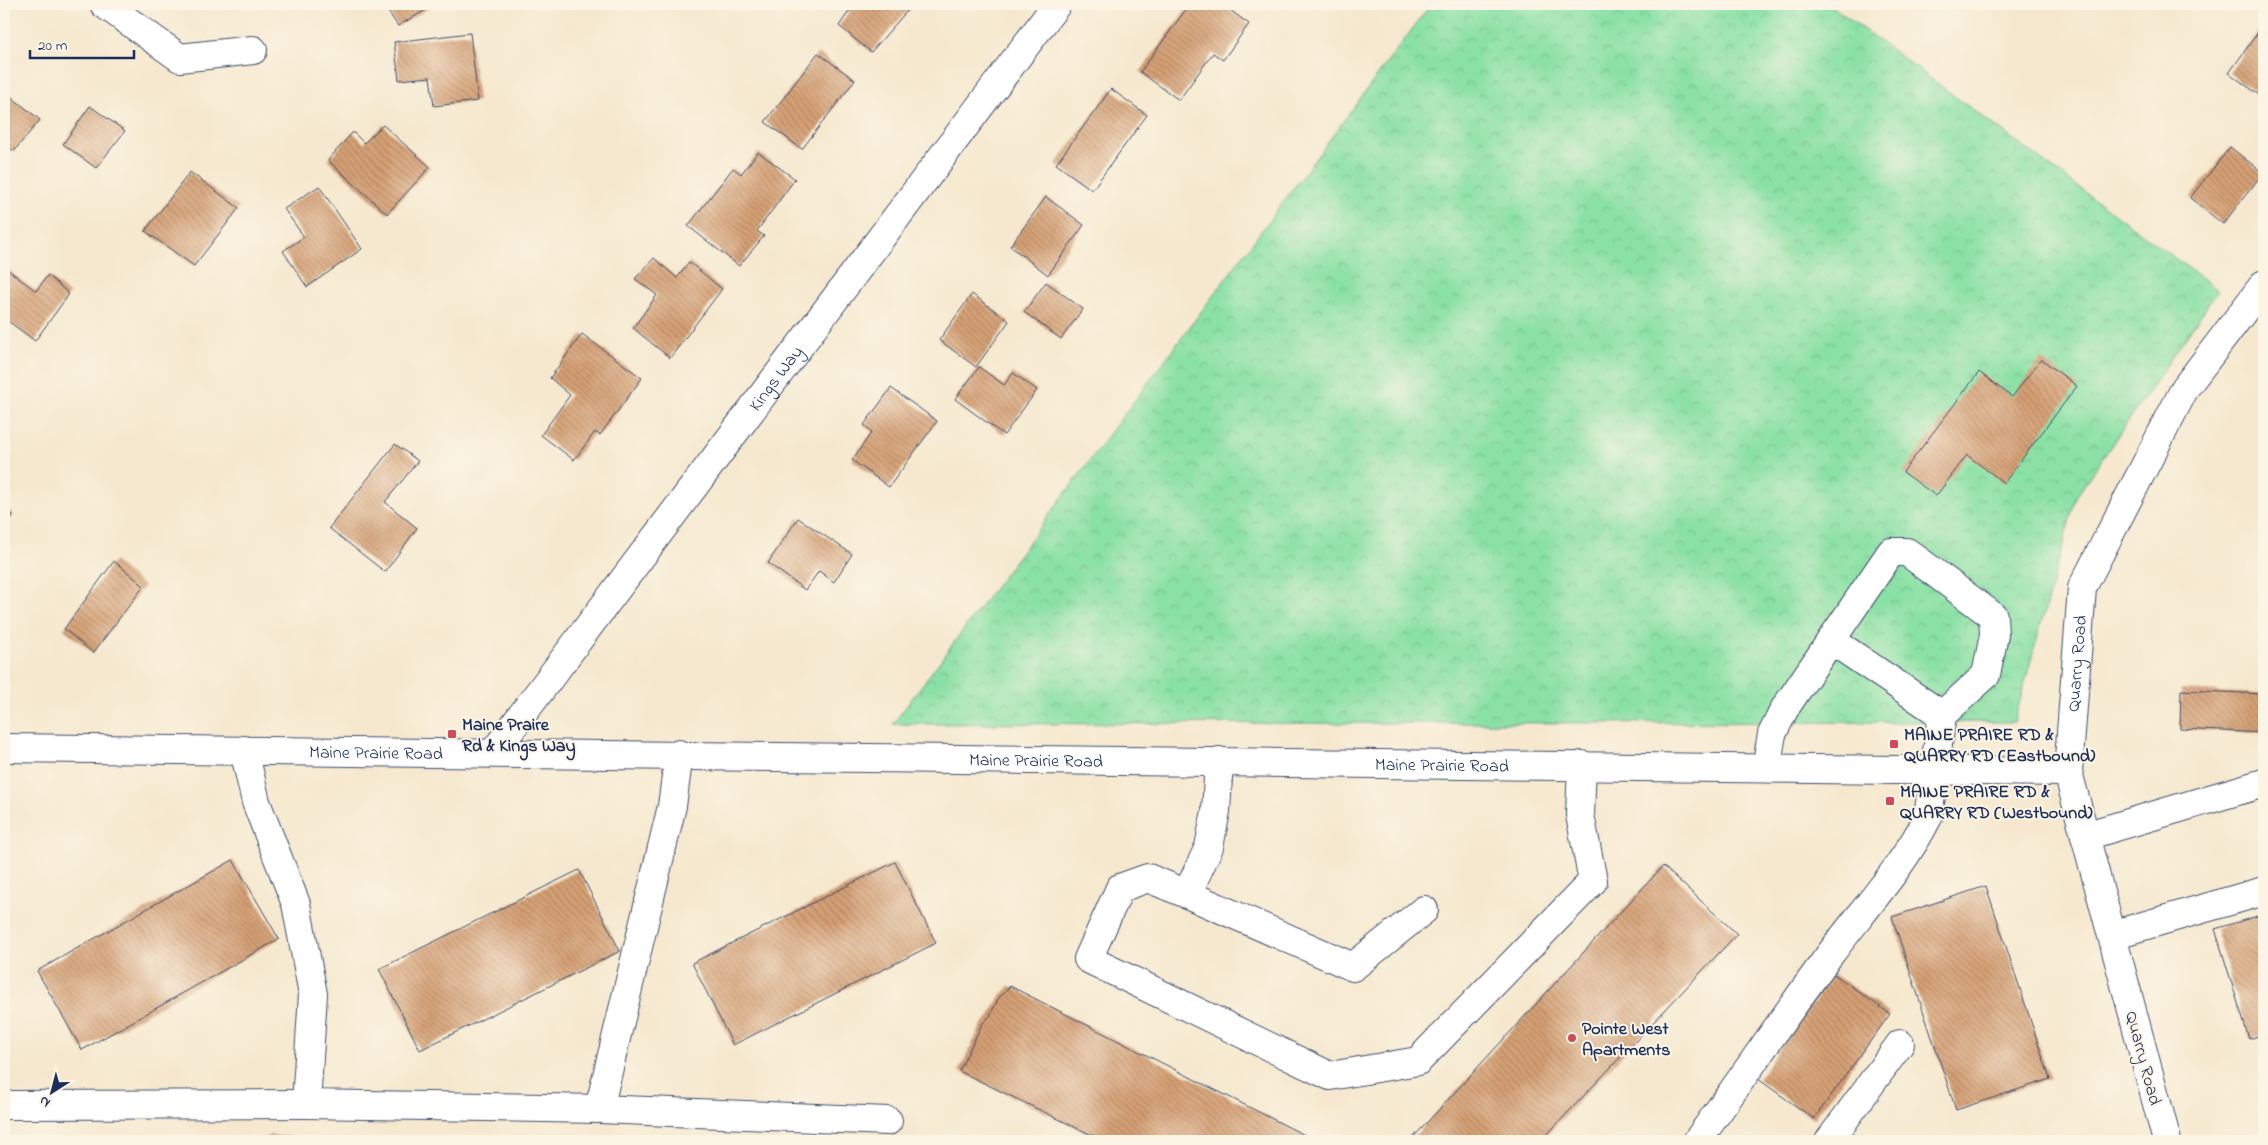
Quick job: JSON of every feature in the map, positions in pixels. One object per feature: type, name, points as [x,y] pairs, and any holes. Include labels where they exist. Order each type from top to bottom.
[{"type":"street","points":[[104,4],[180,58],[253,50]]},
{"type":"street","name":"Kings Way","points":[[494,752],[1057,4]]},
{"type":"street","name":"Quarry Road","points":[[2167,1141],[2068,772],[2082,588],[2185,388],[2264,284]]},
{"type":"street","points":[[1697,1141],[1830,954],[1903,860],[1920,833],[1928,817],[1942,715],[1986,675],[1994,635],[1993,616],[1907,552],[1891,552],[1785,708],[1772,734],[1766,768]]},
{"type":"street","points":[[1831,640],[1942,715]]},
{"type":"street","name":"Maine Prairie Road","points":[[4,748],[679,754],[2068,772]]},
{"type":"street","points":[[244,750],[256,802],[296,904],[313,994],[306,1104]]},
{"type":"street","points":[[599,1109],[672,806],[679,754]]},
{"type":"street","points":[[1187,894],[1209,847],[1216,811],[1219,761]]},
{"type":"street","points":[[1424,910],[1353,967],[1148,878],[1120,888],[1088,959],[1330,1076],[1418,1061],[1593,880],[1580,815],[1582,765]]},
{"type":"street","points":[[2085,836],[2264,783]]},
{"type":"street","points":[[2112,936],[2264,891]]},
{"type":"street","points":[[1829,1141],[1900,1044]]},
{"type":"street","points":[[4,1105],[306,1104],[599,1109],[888,1121]]},
{"type":"green space","points":[[1431,4],[1829,4],[2218,290],[2076,497],[2014,722],[893,724]]},
{"type":"building","points":[[383,4],[436,4],[398,26]]},
{"type":"building","points":[[842,4],[913,4],[871,52],[839,26],[850,10]]},
{"type":"building","points":[[1190,4],[1222,4],[1249,24],[1223,60],[1213,53],[1179,100],[1140,72]]},
{"type":"building","points":[[2264,24],[2264,94],[2262,97],[2229,73]]},
{"type":"building","points":[[470,33],[478,101],[434,106],[430,77],[399,80],[394,42]]},
{"type":"building","points":[[818,53],[855,80],[802,149],[765,122]]},
{"type":"building","points":[[1111,89],[1147,115],[1092,190],[1056,164]]},
{"type":"building","points":[[4,91],[40,120],[14,151],[5,145],[4,147]]},
{"type":"building","points":[[90,106],[125,131],[96,168],[63,144]]},
{"type":"building","points":[[383,125],[430,167],[387,214],[328,160],[353,132],[364,143]]},
{"type":"building","points":[[2230,147],[2263,173],[2223,224],[2190,198]]},
{"type":"building","points":[[758,152],[795,179],[757,231],[764,236],[739,266],[688,226],[733,168],[741,174]]},
{"type":"building","points":[[190,172],[239,208],[194,266],[145,231]]},
{"type":"building","points":[[319,186],[362,249],[307,287],[283,251],[304,237],[284,209]]},
{"type":"building","points":[[1046,197],[1084,225],[1048,275],[1010,246]]},
{"type":"building","points":[[654,258],[677,278],[689,262],[722,289],[670,358],[633,328],[657,295],[635,279]]},
{"type":"building","points":[[4,267],[36,291],[48,275],[69,294],[35,341],[4,318]]},
{"type":"building","points":[[1046,282],[1083,309],[1061,339],[1024,312]]},
{"type":"building","points":[[972,294],[1009,321],[976,367],[939,340]]},
{"type":"building","points":[[582,334],[642,378],[600,435],[595,432],[574,460],[541,435],[570,395],[550,378]]},
{"type":"building","points":[[2041,359],[2077,386],[2004,483],[1967,455],[1936,496],[1903,472],[1979,372],[2012,397]]},
{"type":"building","points":[[979,367],[1004,385],[1013,373],[1037,390],[1004,435],[955,399]]},
{"type":"building","points":[[891,388],[937,421],[889,487],[852,460],[872,432],[864,425]]},
{"type":"building","points":[[395,444],[418,461],[385,502],[417,528],[385,572],[329,528]]},
{"type":"building","points":[[4,507],[13,515],[4,527]]},
{"type":"building","points":[[798,518],[852,554],[834,582],[819,571],[805,590],[768,563]]},
{"type":"building","points":[[114,561],[144,586],[93,653],[64,629]]},
{"type":"building","points":[[2181,690],[2264,694],[2264,733],[2180,729]]},
{"type":"building","points":[[233,860],[279,939],[82,1050],[37,971]]},
{"type":"building","points":[[895,862],[936,943],[733,1045],[692,963]]},
{"type":"building","name":"Pointe West Apartments","points":[[1663,866],[1737,934],[1541,1141],[1410,1141]]},
{"type":"building","points":[[579,870],[620,951],[420,1050],[379,969]]},
{"type":"building","points":[[1986,886],[2050,1079],[1956,1110],[1892,917]]},
{"type":"building","points":[[2264,914],[2264,1034],[2249,1039],[2215,929]]},
{"type":"building","points":[[1834,974],[1890,1014],[1814,1119],[1758,1079]]},
{"type":"building","points":[[1010,986],[1316,1141],[1104,1141],[959,1071],[982,1024],[990,1016],[998,999]]},
{"type":"building","points":[[268,1135],[334,1140],[334,1141],[268,1141]]},
{"type":"place","name":"Maine Praire Rd & Kings Way","points":[[452,734]]},
{"type":"place","name":"MAINE PRAIRE RD & QUARRY RD (Eastbound)","points":[[1894,744]]},
{"type":"place","name":"MAINE PRAIRE RD & QUARRY RD (Westbound)","points":[[1890,801]]},
{"type":"place","name":"Pointe West Apartments","points":[[1572,1038]]}]
